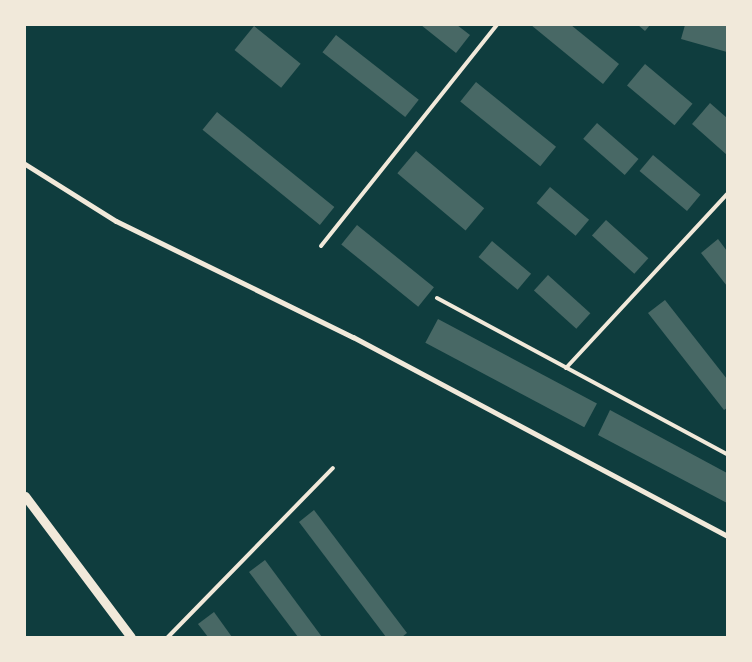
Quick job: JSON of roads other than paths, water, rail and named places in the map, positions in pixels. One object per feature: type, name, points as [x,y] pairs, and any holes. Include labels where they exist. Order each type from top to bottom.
[{"type":"street","points":[[25,164],[116,221],[353,337],[727,536]]},
{"type":"street","points":[[25,496],[131,637]]},
{"type":"lane","points":[[321,246],[497,25]]},
{"type":"lane","points":[[566,368],[727,194]]},
{"type":"lane","points":[[437,298],[727,454]]},
{"type":"lane","points":[[168,637],[333,468]]}]
